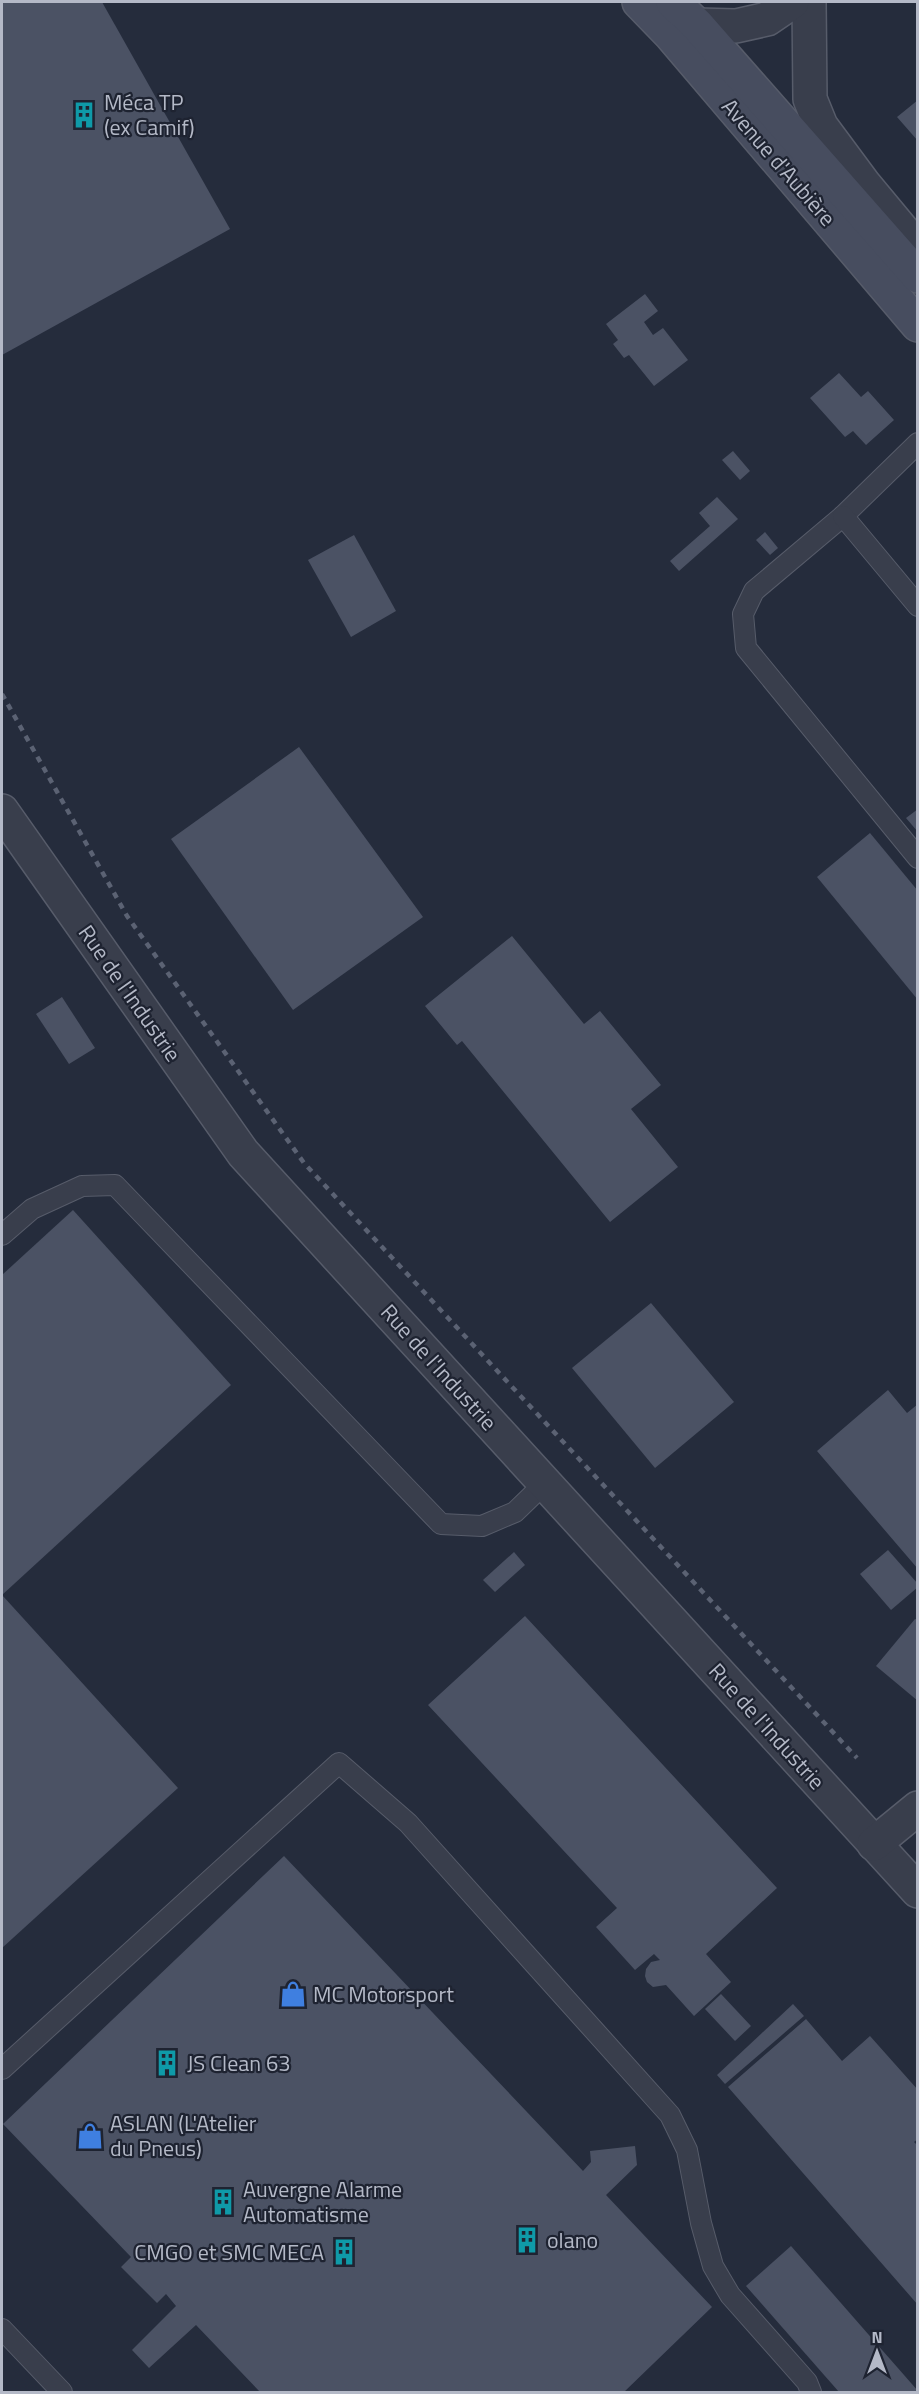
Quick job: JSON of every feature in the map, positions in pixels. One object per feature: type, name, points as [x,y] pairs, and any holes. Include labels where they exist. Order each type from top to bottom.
[{"type":"main road","name":"Avenue d'Aubière","points":[[639,2],[684,30],[918,276]]},
{"type":"main road","name":"Avenue d'Aubière","points":[[673,2],[684,30],[918,325]]},
{"type":"street","points":[[684,30],[736,26],[767,19],[792,2]]},
{"type":"street","points":[[809,2],[810,99],[821,126],[864,184],[918,249]]},
{"type":"street","name":"Rue de l'Industrie","points":[[2,811],[243,1153],[918,1891]]},
{"type":"street","points":[[874,1844],[918,1808]]},
{"type":"lane","points":[[918,443],[843,516],[754,591],[743,614],[746,648],[918,858]]},
{"type":"lane","points":[[843,516],[918,606]]},
{"type":"lane","points":[[2,1235],[32,1209],[82,1186],[115,1185],[441,1524],[482,1526],[515,1512],[545,1483]]},
{"type":"lane","points":[[2,2069],[339,1763],[408,1823],[670,2115],[687,2150],[701,2223],[713,2266],[730,2295],[807,2382],[811,2392]]},
{"type":"lane","points":[[2,2329],[62,2392]]},
{"type":"building","name":"Méca TP (ex Camif)","points":[[2,2],[102,2],[230,229],[2,355]]},
{"type":"building","points":[[918,100],[918,141],[897,117]]},
{"type":"building","points":[[645,294],[658,311],[644,322],[653,335],[663,328],[688,360],[654,386],[629,355],[624,358],[613,344],[618,340],[606,324]]},
{"type":"building","points":[[839,373],[861,397],[868,391],[894,420],[866,445],[853,431],[845,437],[810,398]]},
{"type":"building","points":[[733,451],[750,471],[740,480],[722,460]]},
{"type":"building","points":[[717,497],[738,519],[679,571],[670,561],[710,526],[699,513]]},
{"type":"building","points":[[765,532],[778,548],[770,555],[756,540]]},
{"type":"building","points":[[354,535],[396,611],[351,637],[308,560]]},
{"type":"building","points":[[299,747],[423,917],[293,1010],[171,839]]},
{"type":"building","points":[[918,809],[918,832],[906,818]]},
{"type":"building","points":[[870,833],[918,891],[918,1000],[817,877]]},
{"type":"building","points":[[512,936],[584,1024],[600,1011],[661,1085],[631,1109],[678,1167],[610,1222],[462,1041],[457,1045],[425,1006]]},
{"type":"building","points":[[62,997],[95,1048],[69,1064],[36,1014]]},
{"type":"building","points":[[73,1210],[231,1385],[2,1595],[2,1275]]},
{"type":"building","points":[[651,1303],[734,1402],[655,1468],[572,1368]]},
{"type":"building","points":[[888,1390],[907,1413],[918,1404],[918,1569],[817,1451]]},
{"type":"building","points":[[888,1550],[918,1584],[918,1587],[891,1610],[860,1574]]},
{"type":"building","points":[[514,1552],[525,1565],[495,1592],[483,1580]]},
{"type":"building","points":[[2,1595],[178,1788],[2,1948]]},
{"type":"building","points":[[525,1616],[777,1888],[706,1954],[731,1982],[694,2016],[666,1985],[653,1987],[647,1982],[646,1969],[651,1962],[660,1960],[654,1954],[635,1970],[596,1927],[617,1908],[428,1705]]},
{"type":"building","points":[[915,1619],[918,1620],[918,1701],[876,1666]]},
{"type":"building","points":[[284,1856],[583,2171],[591,2162],[590,2151],[635,2146],[637,2165],[606,2195],[712,2307],[624,2392],[260,2392],[196,2325],[149,2368],[132,2350],[176,2306],[166,2294],[157,2303],[121,2267],[131,2257],[3,2124]]},
{"type":"building","points":[[721,1994],[751,2026],[735,2041],[705,2009]]},
{"type":"building","points":[[793,2004],[804,2016],[725,2084],[717,2075]]},
{"type":"building","points":[[806,2019],[842,2061],[870,2036],[918,2090],[918,2139],[914,2142],[918,2146],[918,2305],[728,2087]]},
{"type":"building","points":[[791,2246],[918,2392],[839,2392],[746,2286]]},
{"type":"railway","points":[[2,694],[127,916],[304,1163],[857,1758]]},
{"type":"place","name":"Méca TP (ex Camif)","points":[[84,115]]},
{"type":"place","name":"MC Motorsport","points":[[293,1994]]},
{"type":"place","name":"JS Clean 63","points":[[167,2063]]},
{"type":"place","name":"ASLAN (L'Atelier du Pneus)","points":[[90,2136]]},
{"type":"place","name":"Auvergne Alarme Automatisme","points":[[223,2202]]},
{"type":"place","name":"olano","points":[[527,2240]]},
{"type":"place","name":"CMGO et SMC MECA","points":[[344,2252]]}]
